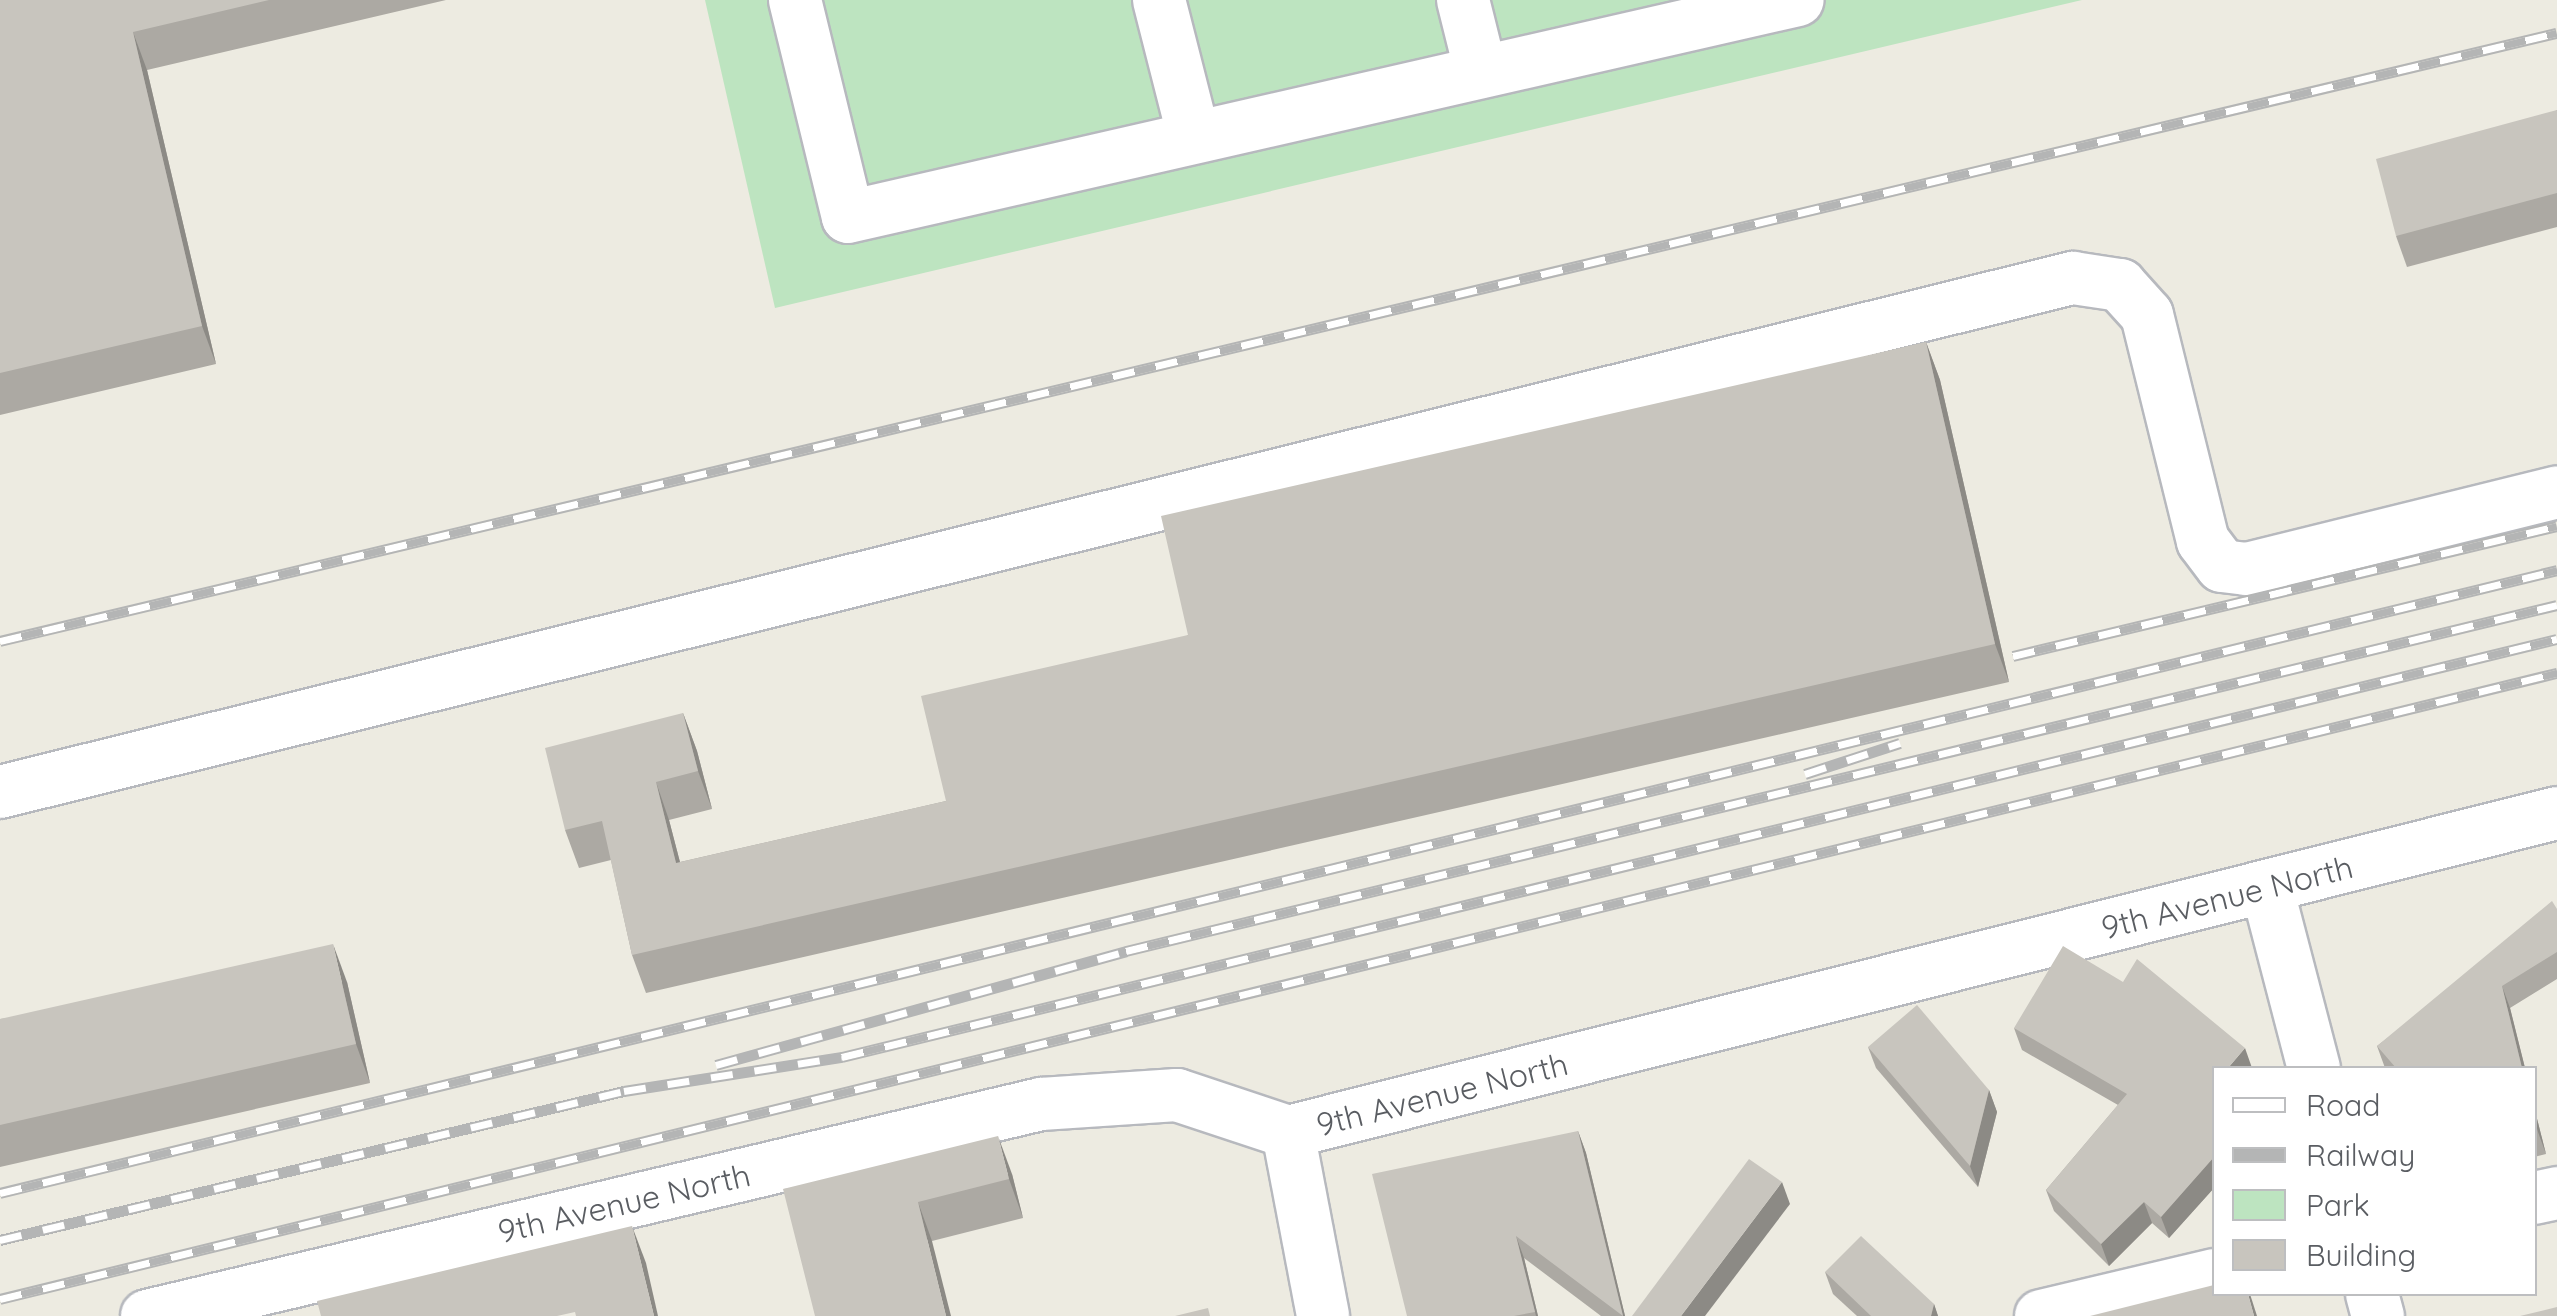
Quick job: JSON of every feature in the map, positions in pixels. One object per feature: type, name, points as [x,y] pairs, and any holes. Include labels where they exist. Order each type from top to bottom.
[{"type":"street","points":[[795,0],[848,216],[1798,0]]},
{"type":"street","points":[[1159,0],[1194,137]]},
{"type":"street","points":[[1463,0],[1481,72]]},
{"type":"street","points":[[0,792],[2073,278],[2120,284],[2147,315],[2203,541],[2222,566],[2247,569],[2557,492]]},
{"type":"street","name":"9th Avenue North","points":[[147,1316],[234,1306],[1041,1104],[1177,1095],[1288,1132],[2557,813]]},
{"type":"street","points":[[2267,888],[2313,1066]]},
{"type":"street","points":[[1288,1132],[1323,1316]]},
{"type":"street","points":[[2041,1316],[2212,1275]]},
{"type":"green space","points":[[705,0],[2082,0],[775,308]]},
{"type":"building","points":[[0,0],[269,0],[133,32],[202,326],[0,373]]},
{"type":"building","points":[[2557,110],[2557,193],[2396,236],[2376,159]]},
{"type":"building","points":[[1926,342],[1995,644],[632,955],[602,821],[565,830],[545,748],[683,713],[698,771],[656,782],[676,863],[946,801],[921,696],[1188,635],[1161,516]]},
{"type":"building","points":[[2552,901],[2557,909],[2557,952],[2502,986],[2522,1066],[2394,1066],[2377,1046]]},
{"type":"building","points":[[333,944],[356,1044],[0,1125],[0,1019]]},
{"type":"building","points":[[2063,946],[2123,982],[2137,959],[2245,1048],[2230,1066],[2212,1066],[2212,1159],[2161,1217],[2144,1202],[2101,1244],[2046,1190],[2127,1094],[2014,1028]]},
{"type":"building","points":[[1917,1005],[1989,1090],[1970,1166],[1868,1047]]},
{"type":"building","points":[[1578,1131],[1623,1316],[1516,1236],[1535,1312],[1514,1316],[1407,1316],[1372,1174]]},
{"type":"building","points":[[998,1136],[1009,1179],[918,1202],[946,1316],[815,1316],[783,1189]]},
{"type":"building","points":[[1749,1159],[1782,1182],[1681,1316],[1632,1316]]},
{"type":"building","points":[[632,1226],[654,1316],[576,1316],[575,1312],[557,1316],[321,1316],[317,1301]]},
{"type":"building","points":[[1861,1236],[1934,1304],[1931,1316],[1871,1316],[1825,1272]]},
{"type":"building","points":[[2212,1286],[2212,1296],[2249,1296],[2254,1316],[2090,1316]]},
{"type":"building","points":[[2557,1307],[2557,1316],[2520,1316]]},
{"type":"building","points":[[1208,1308],[1210,1316],[1175,1316]]},
{"type":"railway","points":[[0,641],[2557,33]]},
{"type":"railway","points":[[2013,656],[2557,526]]},
{"type":"railway","points":[[0,1193],[2557,570]]},
{"type":"railway","points":[[716,1065],[1126,951],[2557,605]]},
{"type":"railway","points":[[0,1240],[624,1091],[842,1057],[2557,639]]},
{"type":"railway","points":[[0,1299],[2557,673]]},
{"type":"railway","points":[[1805,774],[1900,743]]}]
